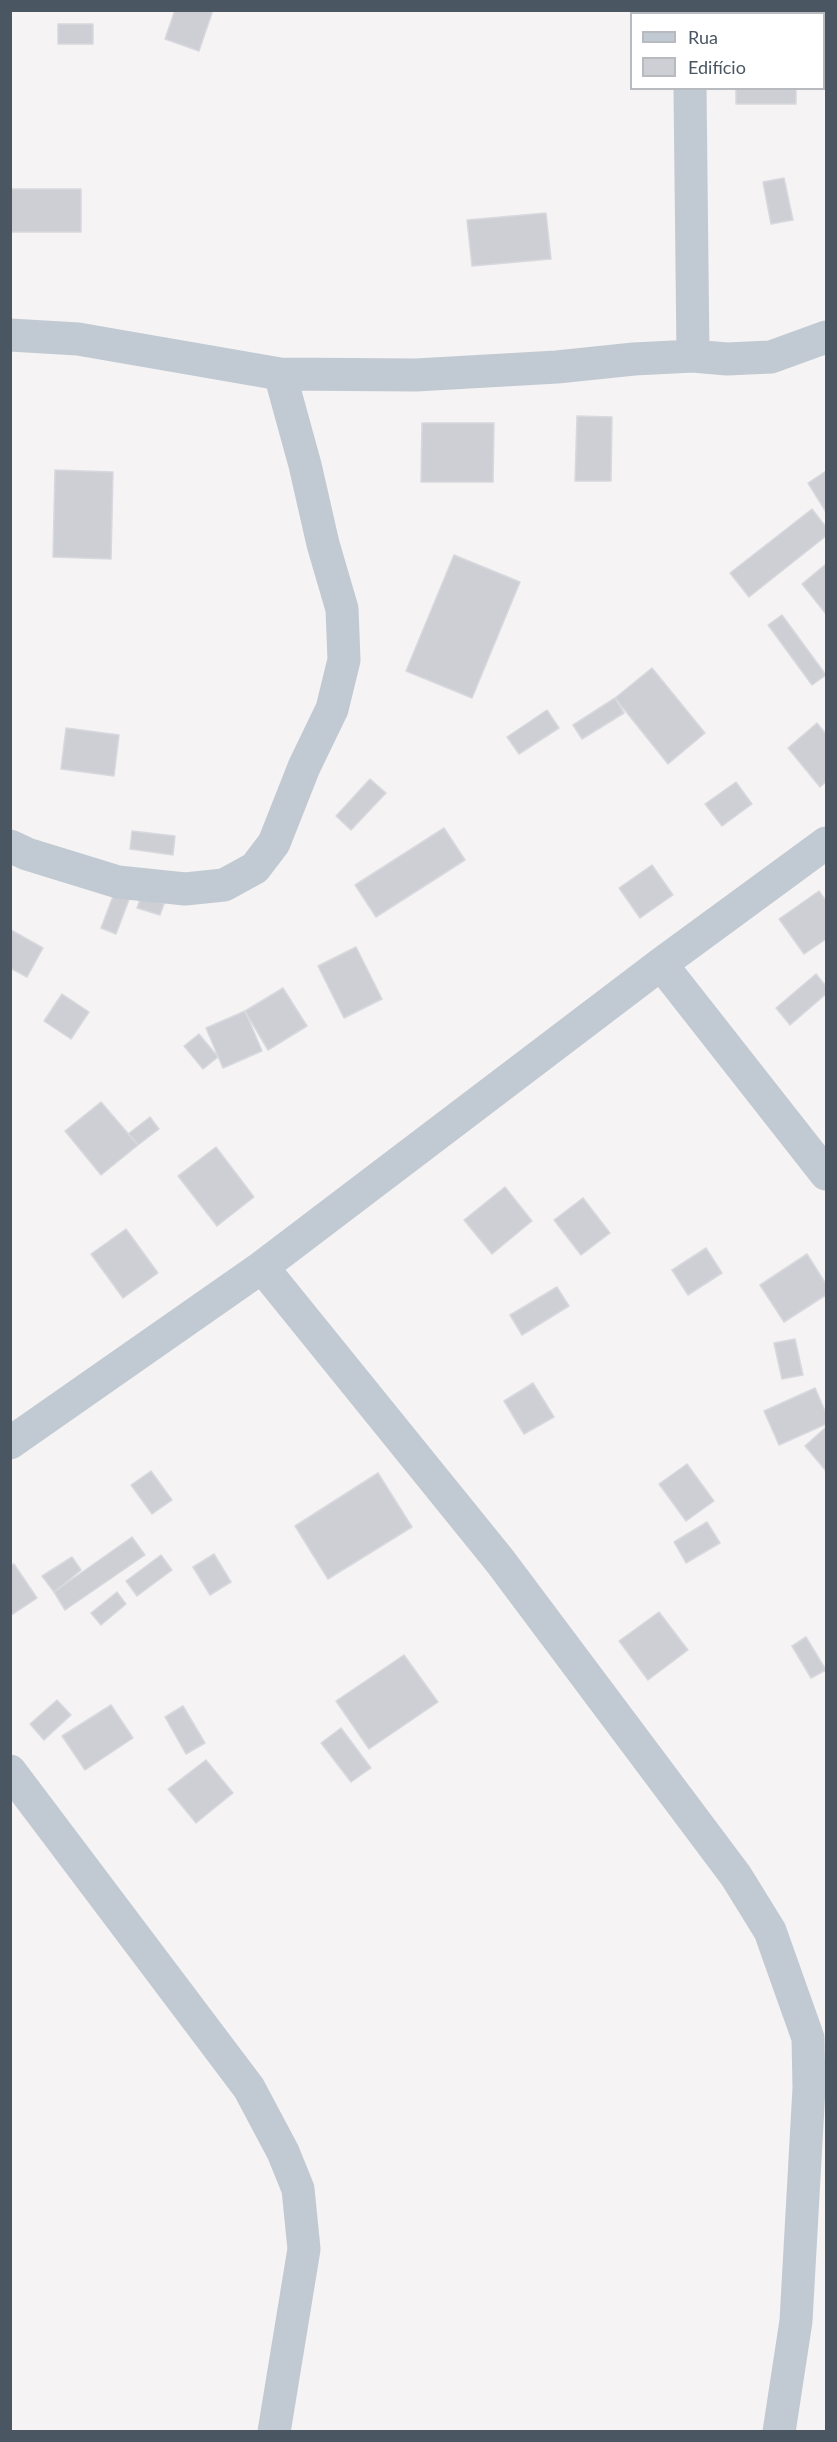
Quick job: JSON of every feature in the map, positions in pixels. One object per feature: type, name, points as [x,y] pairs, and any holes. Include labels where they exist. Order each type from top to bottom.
[{"type":"street","points":[[690,90],[693,356]]},
{"type":"street","points":[[10,334],[78,339],[280,374],[416,375],[693,356],[727,359],[771,357],[826,337]]},
{"type":"street","points":[[10,846],[27,854],[118,882],[185,889],[224,885],[255,868],[274,843],[304,767],[332,709],[344,660],[342,609],[280,374]]},
{"type":"street","points":[[10,1443],[262,1267],[661,964],[826,843]]},
{"type":"street","points":[[661,964],[826,1174]]},
{"type":"street","points":[[262,1267],[500,1561],[736,1876],[770,1931],[817,2038],[809,2088],[796,2321],[779,2432]]},
{"type":"street","points":[[10,1771],[249,2088],[283,2152],[298,2189],[304,2249],[274,2432]]},
{"type":"building","points":[[175,10],[213,10],[199,51],[165,39]]},
{"type":"building","points":[[58,24],[93,24],[93,44],[58,44]]},
{"type":"building","points":[[736,90],[796,90],[796,104],[736,104]]},
{"type":"building","points":[[784,178],[793,220],[771,224],[763,182]]},
{"type":"building","points":[[10,189],[81,189],[81,232],[10,232]]},
{"type":"building","points":[[546,213],[551,259],[472,266],[467,220]]},
{"type":"building","points":[[577,416],[612,417],[611,481],[575,481]]},
{"type":"building","points":[[422,423],[494,423],[493,482],[421,482]]},
{"type":"building","points":[[55,470],[113,472],[111,559],[53,557]]},
{"type":"building","points":[[826,471],[826,512],[808,483]]},
{"type":"building","points":[[812,509],[826,527],[826,536],[749,597],[730,573]]},
{"type":"building","points":[[454,555],[520,582],[472,698],[406,671]]},
{"type":"building","points":[[826,564],[826,614],[802,584]]},
{"type":"building","points":[[782,615],[826,675],[812,685],[768,625]]},
{"type":"building","points":[[652,668],[705,733],[668,764],[615,698]]},
{"type":"building","points":[[615,698],[624,713],[582,739],[573,725]]},
{"type":"building","points":[[547,710],[559,728],[519,754],[507,737]]},
{"type":"building","points":[[817,723],[826,734],[826,782],[820,787],[788,748]]},
{"type":"building","points":[[66,728],[119,735],[114,776],[61,769]]},
{"type":"building","points":[[370,779],[386,793],[351,830],[336,816]]},
{"type":"building","points":[[736,782],[752,804],[722,826],[705,804]]},
{"type":"building","points":[[444,828],[465,860],[376,917],[355,885]]},
{"type":"building","points":[[132,831],[175,836],[173,855],[130,849]]},
{"type":"building","points":[[652,865],[673,895],[640,918],[619,888]]},
{"type":"building","points":[[115,891],[130,897],[116,934],[101,928]]},
{"type":"building","points":[[819,891],[826,901],[826,939],[804,954],[779,919]]},
{"type":"building","points":[[141,897],[164,904],[160,915],[137,908]]},
{"type":"building","points":[[11,930],[43,948],[27,977],[10,968]]},
{"type":"building","points":[[356,947],[382,999],[344,1018],[318,966]]},
{"type":"building","points":[[816,974],[826,986],[826,994],[790,1025],[776,1008]]},
{"type":"building","points":[[283,988],[307,1026],[268,1050],[245,1011]]},
{"type":"building","points":[[62,994],[89,1012],[71,1039],[44,1021]]},
{"type":"building","points":[[245,1011],[262,1051],[223,1068],[206,1028]]},
{"type":"building","points":[[199,1034],[218,1057],[203,1069],[184,1046]]},
{"type":"building","points":[[101,1102],[138,1145],[101,1175],[65,1131]]},
{"type":"building","points":[[150,1117],[159,1129],[138,1145],[128,1134]]},
{"type":"building","points":[[216,1147],[254,1197],[217,1226],[178,1176]]},
{"type":"building","points":[[505,1187],[532,1221],[492,1254],[464,1220]]},
{"type":"building","points":[[583,1198],[610,1233],[581,1255],[554,1220]]},
{"type":"building","points":[[126,1229],[158,1273],[123,1298],[91,1254]]},
{"type":"building","points":[[706,1248],[722,1273],[688,1295],[672,1270]]},
{"type":"building","points":[[807,1254],[826,1284],[826,1295],[784,1322],[760,1285]]},
{"type":"building","points":[[557,1287],[569,1306],[522,1335],[510,1315]]},
{"type":"building","points":[[795,1339],[803,1375],[782,1379],[774,1343]]},
{"type":"building","points":[[533,1383],[554,1417],[524,1434],[504,1401]]},
{"type":"building","points":[[815,1388],[826,1413],[826,1424],[779,1445],[764,1411]]},
{"type":"building","points":[[825,1428],[826,1430],[826,1471],[805,1446]]},
{"type":"building","points":[[687,1464],[714,1501],[686,1521],[659,1484]]},
{"type":"building","points":[[151,1471],[172,1500],[152,1514],[131,1485]]},
{"type":"building","points":[[378,1473],[412,1527],[328,1579],[295,1526]]},
{"type":"building","points":[[707,1522],[720,1543],[686,1563],[674,1542]]},
{"type":"building","points":[[132,1537],[145,1555],[65,1610],[54,1592]]},
{"type":"building","points":[[214,1554],[231,1582],[210,1595],[193,1567]]},
{"type":"building","points":[[161,1555],[172,1570],[137,1596],[126,1581]]},
{"type":"building","points":[[72,1557],[81,1570],[54,1592],[42,1576]]},
{"type":"building","points":[[14,1564],[37,1598],[10,1616],[10,1566]]},
{"type":"building","points":[[117,1592],[126,1604],[101,1625],[91,1613]]},
{"type":"building","points":[[659,1612],[688,1650],[648,1680],[619,1641]]},
{"type":"building","points":[[806,1637],[826,1670],[811,1678],[792,1646]]},
{"type":"building","points":[[404,1655],[438,1702],[369,1749],[336,1701]]},
{"type":"building","points":[[57,1700],[71,1715],[44,1740],[30,1724]]},
{"type":"building","points":[[111,1705],[133,1738],[85,1770],[62,1736]]},
{"type":"building","points":[[183,1706],[205,1743],[186,1754],[165,1717]]},
{"type":"building","points":[[341,1728],[371,1768],[351,1782],[321,1743]]},
{"type":"building","points":[[206,1760],[233,1793],[196,1823],[168,1789]]}]
